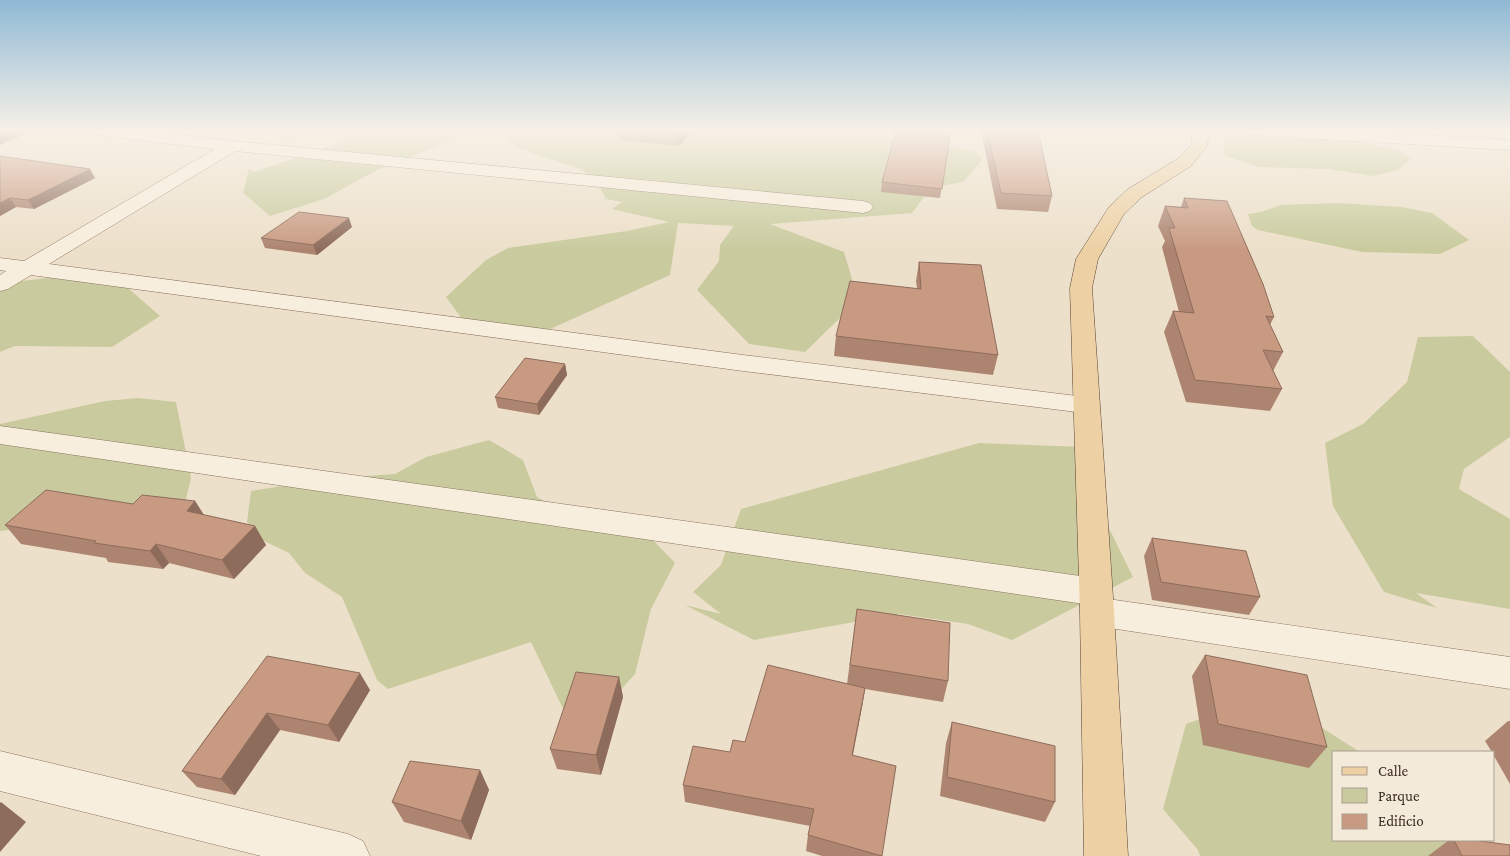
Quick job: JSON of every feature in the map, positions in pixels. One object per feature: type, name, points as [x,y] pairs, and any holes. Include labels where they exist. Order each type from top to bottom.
[{"type":"main road","points":[[1106,856],[1081,288],[1087,259],[1116,211],[1135,193],[1172,170]]},
{"type":"street","points":[[0,284],[192,170]]},
{"type":"street","points":[[480,170],[863,207]]},
{"type":"street","points":[[0,264],[743,363],[1085,405]]},
{"type":"street","points":[[0,435],[1096,602],[1510,673]]},
{"type":"street","points":[[0,771],[348,856]]},
{"type":"green space","points":[[249,170],[254,172],[260,170],[378,170],[324,199],[270,216],[243,193]]},
{"type":"green space","points":[[582,170],[973,170],[963,182],[931,188],[912,213],[770,224],[844,252],[855,289],[844,314],[805,352],[749,344],[697,290],[719,261],[720,245],[734,226],[678,223],[670,275],[548,330],[465,323],[446,297],[486,260],[508,248],[627,231],[669,222],[612,209],[622,202],[606,199],[597,182]]},
{"type":"green space","points":[[1335,170],[1398,170],[1373,176]]},
{"type":"green space","points":[[1337,203],[1402,207],[1432,213],[1469,240],[1440,254],[1362,252],[1258,230],[1252,226],[1248,214],[1281,205]]},
{"type":"green space","points":[[90,273],[119,280],[160,316],[112,347],[15,346],[0,352],[0,288],[13,282]]},
{"type":"green space","points":[[1473,336],[1510,372],[1510,437],[1464,469],[1459,489],[1510,519],[1510,609],[1416,593],[1437,608],[1384,592],[1333,506],[1325,443],[1363,424],[1407,382],[1418,337]]},
{"type":"green space","points":[[138,398],[176,402],[191,478],[185,503],[73,523],[0,531],[0,424],[105,401]]},
{"type":"green space","points":[[489,440],[523,460],[537,497],[573,517],[635,521],[675,563],[651,609],[635,674],[577,738],[531,642],[388,689],[377,680],[342,597],[305,573],[289,553],[262,540],[247,522],[251,491],[334,478],[395,474],[426,457]]},
{"type":"green space","points":[[979,443],[1086,447],[1106,522],[1133,577],[1012,640],[968,624],[899,614],[754,640],[685,605],[721,614],[693,592],[721,565],[741,509]]},
{"type":"green space","points":[[1253,700],[1319,726],[1358,751],[1332,751],[1332,841],[1452,841],[1459,856],[1200,856],[1198,850],[1163,809],[1186,724]]},
{"type":"building","points":[[0,170],[88,170],[28,200],[10,198],[0,203]]},
{"type":"building","points":[[885,170],[945,170],[942,189],[882,182]]},
{"type":"building","points":[[996,170],[1046,170],[1052,196],[1001,193]]},
{"type":"building","points":[[1184,198],[1227,201],[1263,284],[1274,317],[1266,316],[1283,352],[1263,350],[1282,389],[1195,380],[1173,311],[1194,313],[1169,228],[1175,228],[1165,206],[1188,208]]},
{"type":"building","points":[[299,212],[349,218],[313,245],[261,238]]},
{"type":"building","points":[[919,262],[981,265],[998,355],[836,336],[850,281],[921,289]]},
{"type":"building","points":[[525,358],[565,364],[537,404],[495,397]]},
{"type":"building","points":[[46,490],[133,504],[142,495],[195,501],[187,511],[255,526],[222,560],[156,544],[150,551],[94,543],[96,541],[5,525]]},
{"type":"building","points":[[1152,538],[1246,551],[1260,597],[1161,582]]},
{"type":"building","points":[[857,609],[950,623],[948,681],[850,665]]},
{"type":"building","points":[[1205,655],[1307,675],[1327,747],[1218,724]]},
{"type":"building","points":[[267,656],[360,673],[328,725],[267,713],[221,779],[182,771]]},
{"type":"building","points":[[768,665],[865,688],[852,755],[896,766],[882,856],[808,835],[814,809],[683,785],[693,746],[730,752],[733,740],[745,742]]},
{"type":"building","points":[[576,672],[619,677],[596,755],[550,749]]},
{"type":"building","points":[[952,722],[1055,746],[1055,802],[947,777]]},
{"type":"building","points":[[410,761],[480,770],[461,821],[392,802]]},
{"type":"building","points":[[1454,841],[1480,841],[1510,845],[1510,856],[1462,856]]}]
